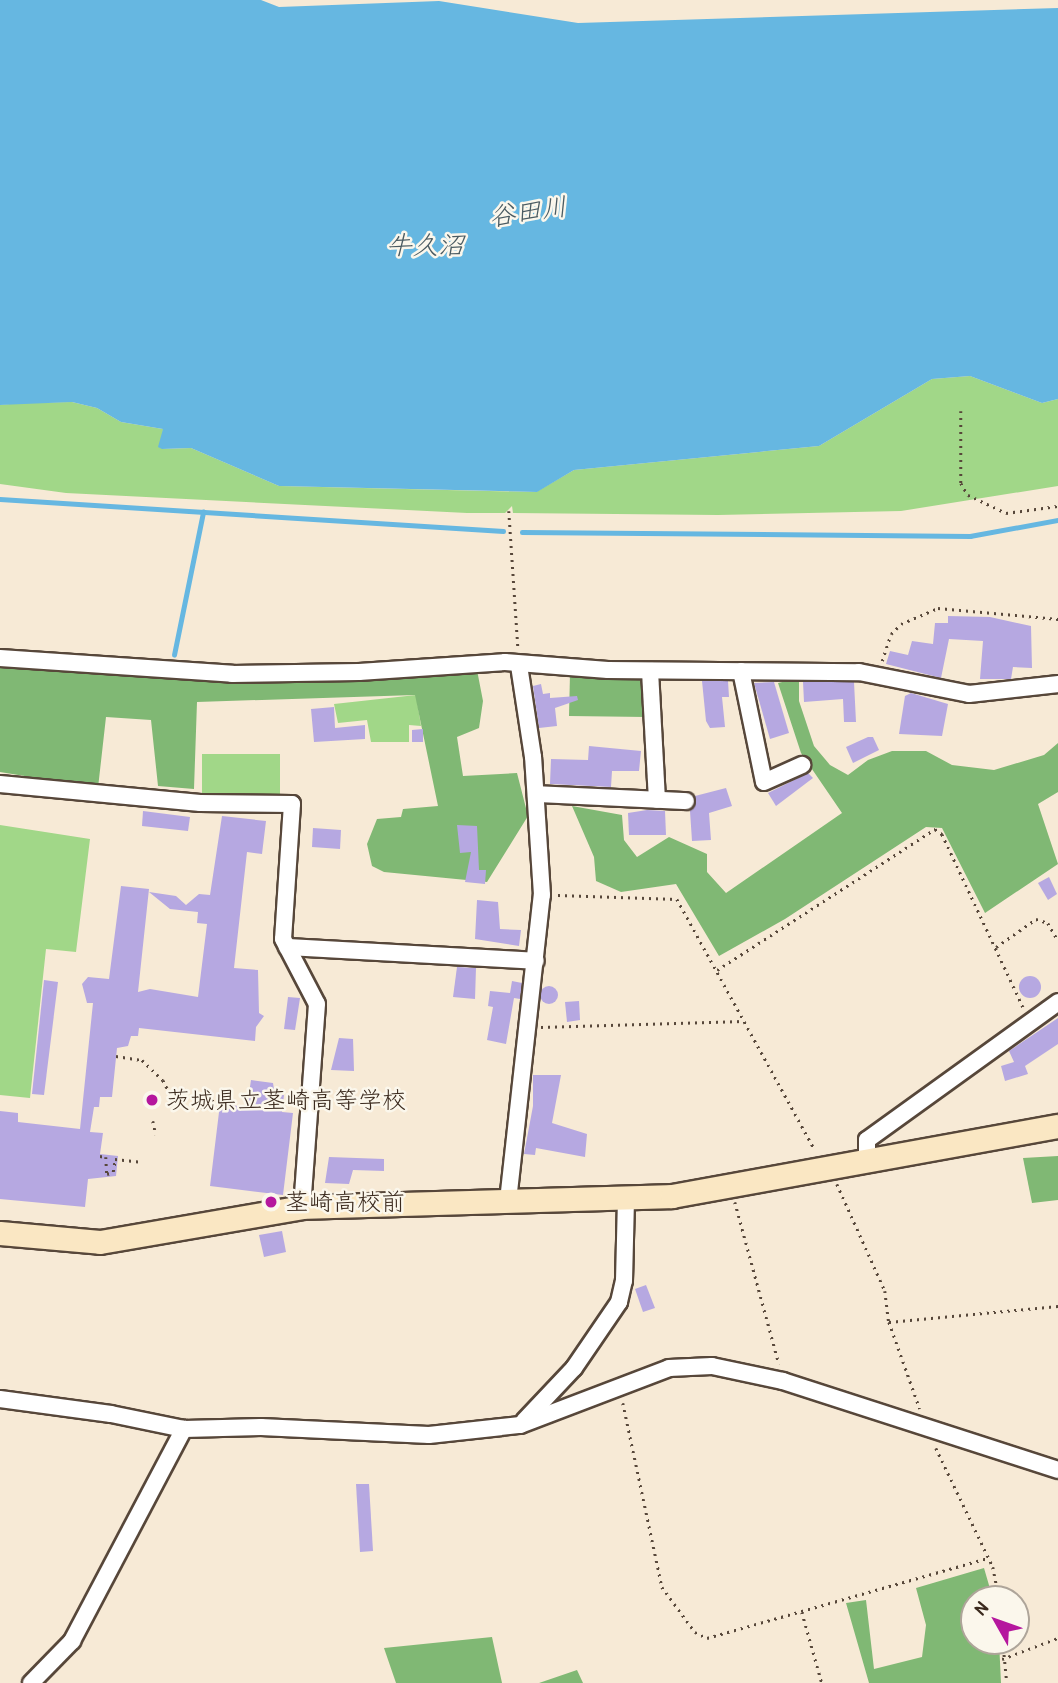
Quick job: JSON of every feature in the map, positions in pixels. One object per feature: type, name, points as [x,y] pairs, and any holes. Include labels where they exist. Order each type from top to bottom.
[{"type":"street","points":[[0,658],[232,674],[359,672],[505,662],[519,665],[650,671],[859,672],[969,694],[1058,684]]},
{"type":"street","points":[[508,1201],[542,895],[536,794],[519,665]]},
{"type":"street","points":[[650,671],[657,800]]},
{"type":"street","points":[[741,671],[764,782],[802,765]]},
{"type":"street","points":[[0,784],[200,803],[292,804],[285,890],[287,947],[317,1004],[302,1207]]},
{"type":"street","points":[[536,794],[686,801]]},
{"type":"street","points":[[287,947],[536,961]]},
{"type":"street","points":[[867,1164],[867,1140],[1058,1002]]},
{"type":"street","points":[[0,1233],[64,1241],[129,1240],[302,1207],[626,1199],[732,1188],[1058,1126]]},
{"type":"street","points":[[520,1425],[574,1368],[619,1302],[624,1281],[626,1199]]},
{"type":"street","points":[[0,1399],[111,1413],[184,1429],[298,1428],[429,1435],[520,1425],[669,1368],[693,1366],[783,1381],[1058,1470]]},
{"type":"street","points":[[31,1683],[55,1663],[78,1631],[184,1429]]},
{"type":"path","points":[[961,411],[961,483],[968,495],[1006,513],[1058,506]]},
{"type":"path","points":[[509,511],[519,665]]},
{"type":"path","points":[[877,676],[891,634],[901,624],[938,608],[1058,619]]},
{"type":"path","points":[[717,970],[929,830],[942,834],[1029,1021]]},
{"type":"path","points":[[542,895],[677,899],[829,1171],[850,1222],[875,1264],[889,1322],[928,1429],[988,1558],[995,1585]]},
{"type":"path","points":[[996,947],[1037,919],[1048,923],[1058,940]]},
{"type":"path","points":[[527,1026],[745,1020]]},
{"type":"path","points":[[116,1056],[142,1060],[163,1080],[173,1100]]},
{"type":"path","points":[[200,1108],[222,1093]]},
{"type":"path","points":[[153,1121],[156,1135]]},
{"type":"path","points":[[100,1156],[106,1157],[107,1174],[113,1172],[115,1159],[143,1162]]},
{"type":"path","points":[[732,1188],[783,1381]]},
{"type":"path","points":[[889,1322],[1058,1306]]},
{"type":"path","points":[[620,1388],[662,1587],[695,1632],[707,1638],[988,1558]]},
{"type":"path","points":[[802,1611],[822,1683]]},
{"type":"path","points":[[1002,1659],[1058,1638]]},
{"type":"path","points":[[1002,1655],[1007,1683]]},
{"type":"green space","points":[[970,376],[1042,403],[1058,399],[1058,486],[901,511],[718,515],[513,513],[512,506],[505,513],[467,513],[66,493],[0,484],[0,405],[72,402],[97,408],[121,422],[163,429],[162,449],[191,448],[279,486],[536,492],[574,470],[819,446],[932,379]]},
{"type":"green space","points":[[0,665],[477,670],[483,701],[479,728],[457,737],[463,776],[517,773],[528,816],[487,882],[384,872],[372,866],[367,844],[377,819],[401,817],[403,809],[438,806],[415,695],[197,702],[194,789],[158,786],[151,720],[106,717],[98,788],[0,772]]},
{"type":"green space","points":[[570,674],[646,675],[646,717],[569,716]]},
{"type":"green space","points":[[799,678],[799,701],[814,746],[830,765],[848,775],[868,760],[892,751],[926,751],[952,765],[994,770],[1044,755],[1058,743],[1058,792],[1038,804],[1058,864],[985,913],[942,828],[926,827],[785,919],[719,956],[676,884],[621,892],[596,881],[594,857],[572,806],[622,815],[624,840],[637,857],[669,837],[707,854],[707,872],[726,893],[842,813],[801,753],[778,683]]},
{"type":"green space","points":[[416,695],[421,726],[409,725],[409,742],[371,742],[367,720],[338,723],[334,704]]},
{"type":"green space","points":[[202,754],[280,754],[280,796],[202,796]]},
{"type":"green space","points":[[0,825],[90,839],[76,952],[46,949],[30,1098],[0,1095]]},
{"type":"green space","points":[[1058,1156],[1058,1200],[1032,1203],[1023,1158]]},
{"type":"green space","points":[[984,1568],[989,1585],[960,1585],[960,1655],[1000,1655],[1001,1683],[869,1683],[846,1603],[866,1600],[874,1669],[922,1657],[926,1625],[916,1588]]},
{"type":"green space","points":[[492,1637],[502,1683],[396,1683],[384,1648]]},
{"type":"green space","points":[[577,1670],[583,1683],[539,1683]]},
{"type":"water","name":"牛久沼","points":[[0,0],[261,0],[279,7],[439,1],[578,23],[1058,8],[1058,399],[1042,403],[970,376],[932,379],[819,446],[574,470],[537,492],[279,486],[191,448],[162,449],[158,447],[163,429],[121,422],[97,408],[72,402],[0,405]]},
{"type":"building","points":[[948,616],[990,617],[1031,626],[1032,668],[1013,667],[1011,679],[980,679],[983,641],[949,639],[941,678],[886,664],[890,651],[908,655],[912,641],[933,644],[935,623],[948,623]]},
{"type":"building","points":[[702,681],[728,681],[729,697],[722,697],[725,727],[710,728],[706,721]]},
{"type":"building","points":[[774,682],[789,733],[770,739],[754,683]]},
{"type":"building","points":[[803,682],[854,682],[856,722],[844,722],[843,699],[804,702]]},
{"type":"building","points":[[541,684],[543,694],[550,693],[550,698],[577,696],[578,700],[555,708],[557,726],[539,728],[533,686]]},
{"type":"building","points":[[911,693],[948,704],[942,736],[899,734],[905,696]]},
{"type":"building","points":[[334,707],[335,728],[365,725],[365,739],[314,742],[311,709]]},
{"type":"building","points":[[423,729],[423,742],[412,742],[412,730]]},
{"type":"building","points":[[873,737],[879,750],[853,763],[846,747]]},
{"type":"building","points":[[589,746],[641,751],[639,771],[612,771],[611,787],[550,784],[551,759],[588,760]]},
{"type":"building","points":[[808,773],[813,778],[776,806],[768,793]]},
{"type":"building","points":[[726,788],[732,806],[709,813],[711,840],[692,841],[690,811],[695,796]]},
{"type":"building","points":[[143,811],[190,817],[188,831],[142,826]]},
{"type":"building","points":[[665,811],[666,835],[629,835],[628,813]]},
{"type":"building","points":[[222,816],[266,821],[262,854],[247,852],[234,968],[258,970],[259,1013],[264,1016],[256,1027],[255,1041],[139,1028],[138,1036],[131,1036],[128,1046],[117,1048],[112,1097],[100,1097],[99,1107],[94,1107],[90,1132],[103,1133],[100,1154],[118,1156],[116,1176],[88,1179],[85,1207],[0,1199],[0,1111],[18,1113],[18,1122],[80,1129],[93,1003],[87,1003],[82,984],[88,977],[109,979],[121,886],[149,889],[138,992],[150,989],[198,997],[207,924],[197,923],[198,912],[170,909],[149,892],[176,896],[186,905],[199,894],[210,895]]},
{"type":"building","points":[[457,825],[477,826],[479,870],[486,870],[485,884],[465,882],[471,852],[460,853]]},
{"type":"building","points":[[313,828],[341,830],[340,849],[312,847]]},
{"type":"building","points":[[1049,877],[1057,894],[1048,900],[1038,883]]},
{"type":"building","points":[[477,900],[498,902],[500,929],[521,930],[519,946],[475,939]]},
{"type":"building","points":[[457,967],[476,968],[475,999],[453,997]]},
{"type":"building","points":[[1030,976],[1038,979],[1041,987],[1038,995],[1030,998],[1022,995],[1019,987],[1022,979]]},
{"type":"building","points":[[44,980],[58,982],[44,1095],[32,1094]]},
{"type":"building","points":[[512,981],[522,983],[520,999],[514,998],[506,1044],[487,1040],[493,1007],[488,1006],[490,991],[510,993]]},
{"type":"building","points":[[545,986],[553,986],[558,995],[556,1002],[545,1004],[540,999],[540,991]]},
{"type":"building","points":[[288,997],[300,998],[295,1030],[284,1029]]},
{"type":"building","points":[[579,1001],[580,1020],[567,1022],[565,1002]]},
{"type":"building","points":[[1058,1018],[1058,1044],[1025,1066],[1028,1074],[1005,1081],[1001,1066],[1014,1062],[1009,1051]]},
{"type":"building","points":[[339,1038],[353,1039],[354,1071],[331,1070]]},
{"type":"building","points":[[533,1075],[561,1075],[552,1123],[587,1134],[585,1157],[536,1148],[535,1155],[524,1154],[533,1106]]},
{"type":"building","points":[[251,1080],[273,1083],[275,1096],[284,1095],[282,1112],[293,1113],[283,1195],[210,1186],[220,1104],[247,1107]]},
{"type":"building","points":[[329,1157],[384,1159],[384,1171],[353,1170],[349,1184],[325,1183]]},
{"type":"building","points":[[282,1231],[286,1252],[264,1257],[259,1235]]},
{"type":"building","points":[[646,1285],[655,1308],[643,1312],[635,1289]]},
{"type":"building","points":[[356,1484],[369,1484],[373,1551],[360,1552]]},
{"type":"waterway","points":[[0,499],[503,531]]},
{"type":"waterway","points":[[174,655],[203,512]]},
{"type":"waterway","points":[[522,532],[970,536],[1058,520]]},
{"type":"place","name":"茨城県立茎崎高等学校","points":[[152,1100]]},
{"type":"place","name":"茎崎高校前","points":[[271,1202]]},
{"type":"water label","name":"谷田川","points":[[528,211]]}]
